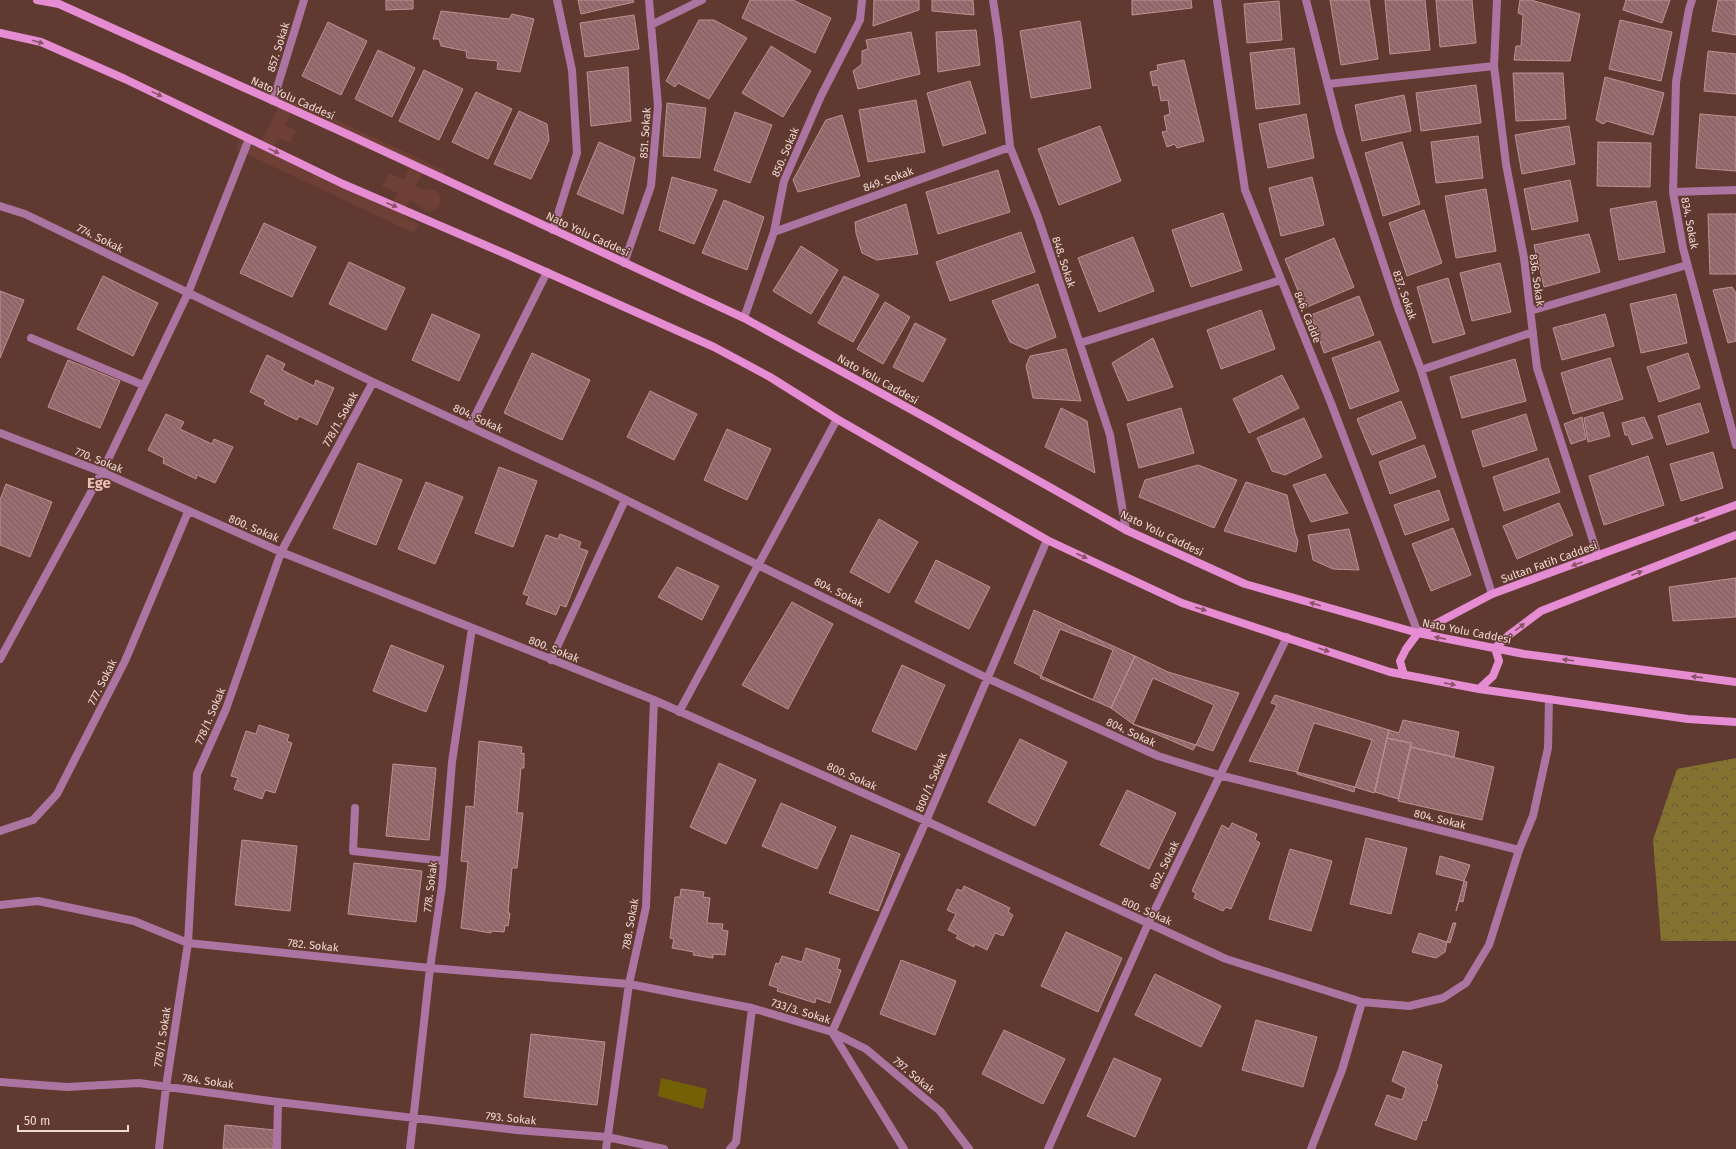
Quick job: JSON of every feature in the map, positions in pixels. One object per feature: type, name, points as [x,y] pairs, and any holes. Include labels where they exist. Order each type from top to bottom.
[{"type":"main road","name":"Nato Yolu Caddesi","points":[[37,0],[59,4],[273,100],[744,318],[1126,530],[1244,584],[1418,633],[1524,654],[1736,682]]},
{"type":"main road","points":[[0,33],[41,42],[125,79],[343,184],[547,272],[714,347],[770,377],[837,419],[1047,540],[1182,603],[1390,672],[1479,689],[1688,719],[1736,722]]},
{"type":"main road","name":"Sultan Fatih Caddesi","points":[[1404,675],[1400,661],[1406,649],[1418,633],[1492,594],[1736,505]]},
{"type":"main road","points":[[1479,689],[1492,676],[1499,661],[1495,648],[1509,635],[1541,611],[1736,534]]},
{"type":"street","name":"857. Sokak","points":[[273,100],[304,0]]},
{"type":"street","points":[[553,230],[577,153],[572,70],[557,0]]},
{"type":"street","name":"851. Sokak","points":[[624,263],[651,186],[658,106],[649,0]]},
{"type":"street","points":[[651,25],[702,0]]},
{"type":"street","name":"850. Sokak","points":[[744,318],[774,232],[784,181],[821,96],[860,20],[862,0]]},
{"type":"street","name":"848. Sokak","points":[[993,0],[999,40],[1010,147],[1038,217],[1110,435],[1126,530]]},
{"type":"street","name":"846. Cadde","points":[[1217,0],[1245,190],[1331,403],[1418,633]]},
{"type":"street","name":"837. Sokak","points":[[1306,0],[1340,133],[1398,308],[1421,370],[1492,594]]},
{"type":"street","name":"836. Sokak","points":[[1497,0],[1494,66],[1506,164],[1524,258],[1537,368],[1598,556]]},
{"type":"street","name":"834. Sokak","points":[[1692,0],[1676,82],[1673,192],[1687,265],[1736,445]]},
{"type":"street","points":[[1328,84],[1494,66]]},
{"type":"street","points":[[0,659],[102,472],[188,293],[249,139]]},
{"type":"street","name":"849. Sokak","points":[[774,232],[1010,147]]},
{"type":"street","points":[[1673,192],[1736,190]]},
{"type":"street","name":"774. Sokak","points":[[0,206],[25,214],[188,293]]},
{"type":"street","points":[[1530,311],[1687,265]]},
{"type":"street","points":[[470,426],[547,272]]},
{"type":"street","points":[[1080,344],[1281,280]]},
{"type":"street","name":"804. Sokak","points":[[188,293],[758,564],[987,678],[1158,756],[1219,775],[1519,850]]},
{"type":"street","points":[[1421,370],[1533,332]]},
{"type":"street","points":[[31,338],[143,385]]},
{"type":"street","name":"778/1. Sokak","points":[[159,1149],[166,1086],[188,943],[197,774],[226,709],[281,552],[373,382]]},
{"type":"street","points":[[679,712],[837,419]]},
{"type":"street","name":"770. Sokak","points":[[0,433],[102,472],[188,512]]},
{"type":"street","points":[[550,660],[625,500]]},
{"type":"street","name":"800. Sokak","points":[[188,512],[281,552],[654,700],[926,821],[1226,959],[1362,1002],[1409,1006],[1443,998],[1466,983],[1489,946],[1519,850],[1533,816],[1548,748],[1549,699]]},
{"type":"street","name":"777. Sokak","points":[[0,831],[32,820],[57,794],[125,661],[188,512]]},
{"type":"street","name":"800/1. Sokak","points":[[832,1032],[926,821],[1047,540]]},
{"type":"street","name":"778. Sokak","points":[[410,1149],[412,1117],[430,968],[442,886],[452,762],[472,628]]},
{"type":"street","name":"802. Sokak","points":[[1048,1149],[1148,924],[1286,638]]},
{"type":"street","name":"788. Sokak","points":[[606,1149],[629,984],[646,907],[654,700]]},
{"type":"street","points":[[355,808],[353,850],[444,861]]},
{"type":"street","name":"782. Sokak","points":[[0,905],[38,901],[134,922],[188,943],[430,968],[629,984]]},
{"type":"street","name":"733/3. Sokak","points":[[629,984],[752,1008],[832,1032],[904,1149]]},
{"type":"street","points":[[1311,1149],[1342,1070],[1362,1002]]},
{"type":"street","points":[[730,1149],[736,1142],[752,1008]]},
{"type":"street","name":"797. Sokak","points":[[832,1032],[866,1049],[940,1111],[969,1149]]},
{"type":"street","name":"784. Sokak","points":[[0,1082],[67,1087],[139,1082],[278,1102],[412,1117]]},
{"type":"street","points":[[277,1149],[278,1102]]},
{"type":"street","name":"793. Sokak","points":[[412,1117],[516,1130],[607,1137],[664,1149]]},
{"type":"shaded area","points":[[265,86],[445,171],[440,181],[423,174],[415,186],[423,190],[431,189],[438,192],[441,199],[439,206],[434,211],[427,212],[419,205],[409,200],[403,216],[419,224],[414,233],[236,149],[240,140],[258,148],[279,105],[261,96]],"holes":[[[291,112],[410,167],[404,180],[389,173],[382,186],[398,193],[390,210],[271,154],[278,138],[290,143],[296,131],[285,125]]]},
{"type":"shaded area","points":[[661,1078],[707,1089],[703,1109],[658,1096]]},
{"type":"green space","points":[[1736,758],[1736,941],[1661,941],[1653,840],[1677,769]]},
{"type":"building","points":[[386,0],[413,0],[413,9],[386,10]]},
{"type":"building","points":[[578,0],[633,0],[634,2],[581,14]]},
{"type":"building","points":[[750,0],[793,0],[831,18],[815,53],[742,18]]},
{"type":"building","points":[[874,0],[919,0],[919,10],[873,26]]},
{"type":"building","points":[[932,0],[973,0],[974,15],[932,11]]},
{"type":"building","points":[[1132,0],[1191,0],[1192,8],[1132,15]]},
{"type":"building","points":[[1330,0],[1369,0],[1378,59],[1341,65]]},
{"type":"building","points":[[1385,0],[1425,0],[1430,50],[1390,54]]},
{"type":"building","points":[[1436,0],[1472,0],[1476,43],[1440,47]]},
{"type":"building","points":[[1520,0],[1531,0],[1580,14],[1570,61],[1514,60],[1516,46],[1521,46],[1523,15],[1518,13]]},
{"type":"building","points":[[1626,0],[1670,0],[1662,23],[1623,10]]},
{"type":"building","points":[[1718,0],[1736,0],[1736,35],[1712,31]]},
{"type":"building","points":[[1279,1],[1282,40],[1247,43],[1244,4]]},
{"type":"building","points":[[441,11],[509,19],[512,14],[534,19],[520,72],[497,69],[498,61],[467,58],[466,51],[441,46],[439,39],[433,39]]},
{"type":"building","points":[[634,15],[639,49],[585,57],[580,23]]},
{"type":"building","points":[[699,20],[714,20],[747,38],[709,99],[678,83],[675,87],[666,81]]},
{"type":"building","points":[[1620,20],[1672,32],[1661,81],[1609,69]]},
{"type":"building","points":[[1080,21],[1091,88],[1031,98],[1020,31]]},
{"type":"building","points":[[328,22],[367,41],[341,95],[302,76]]},
{"type":"building","points":[[976,30],[980,65],[938,72],[936,32]]},
{"type":"building","points":[[911,32],[920,74],[858,89],[853,71],[862,64],[862,51],[868,49],[866,40]]},
{"type":"building","points":[[771,46],[811,71],[783,117],[742,93]]},
{"type":"building","points":[[1294,48],[1300,104],[1256,109],[1250,53]]},
{"type":"building","points":[[378,50],[415,68],[392,117],[355,99]]},
{"type":"building","points":[[1708,51],[1736,54],[1736,94],[1704,91]]},
{"type":"building","points":[[1184,60],[1204,141],[1177,148],[1175,144],[1167,147],[1162,132],[1167,131],[1164,116],[1170,114],[1168,100],[1161,101],[1158,85],[1153,86],[1150,72],[1158,70],[1157,65]]},
{"type":"building","points":[[628,67],[631,121],[591,126],[587,72]]},
{"type":"building","points":[[424,70],[463,89],[439,140],[399,121]]},
{"type":"building","points":[[1513,73],[1563,73],[1566,119],[1516,121]]},
{"type":"building","points":[[1605,77],[1664,93],[1653,135],[1607,121],[1603,124],[1596,120]]},
{"type":"building","points":[[970,81],[986,133],[943,146],[927,93]]},
{"type":"building","points":[[1476,85],[1481,123],[1421,131],[1416,93]]},
{"type":"building","points":[[476,92],[512,109],[488,159],[452,142]]},
{"type":"building","points":[[1404,95],[1411,131],[1362,141],[1355,105]]},
{"type":"building","points":[[916,100],[925,152],[868,162],[859,110]]},
{"type":"building","points":[[667,103],[706,108],[700,158],[663,156]]},
{"type":"building","points":[[519,111],[547,124],[549,140],[531,179],[494,164]]},
{"type":"building","points":[[735,112],[772,125],[750,183],[714,170]]},
{"type":"building","points":[[1306,114],[1314,158],[1268,168],[1259,124]]},
{"type":"building","points":[[1700,114],[1736,117],[1736,171],[1696,168]]},
{"type":"building","points":[[842,115],[860,176],[798,192],[793,180],[826,120]]},
{"type":"building","points":[[1100,126],[1121,181],[1059,205],[1038,149]]},
{"type":"building","points":[[1569,126],[1575,164],[1522,174],[1515,135]]},
{"type":"building","points":[[1478,136],[1483,178],[1436,183],[1431,142]]},
{"type":"building","points":[[599,142],[635,158],[623,214],[577,194]]},
{"type":"building","points":[[1402,142],[1420,204],[1383,216],[1365,153]]},
{"type":"building","points":[[1598,142],[1651,143],[1650,187],[1597,186]]},
{"type":"building","points":[[998,170],[1010,212],[938,234],[926,192]]},
{"type":"building","points":[[672,177],[717,190],[694,244],[659,230]]},
{"type":"building","points":[[1312,177],[1324,225],[1281,236],[1269,188]]},
{"type":"building","points":[[1570,180],[1578,221],[1532,230],[1524,189]]},
{"type":"building","points":[[1486,189],[1496,251],[1456,258],[1445,196]]},
{"type":"building","points":[[724,200],[764,217],[747,270],[702,253]]},
{"type":"building","points":[[1656,201],[1665,252],[1619,260],[1610,209]]},
{"type":"building","points":[[906,204],[918,254],[877,260],[862,253],[856,233],[855,222]]},
{"type":"building","points":[[1424,210],[1442,263],[1407,276],[1389,223]]},
{"type":"building","points":[[1223,213],[1242,270],[1191,287],[1172,230]]},
{"type":"building","points":[[1708,214],[1736,214],[1736,274],[1710,274]]},
{"type":"building","points":[[264,223],[316,247],[292,297],[240,273]]},
{"type":"building","points":[[1021,232],[1035,272],[950,301],[936,262]]},
{"type":"building","points":[[1589,234],[1600,272],[1544,287],[1534,245]]},
{"type":"building","points":[[1133,237],[1154,291],[1099,312],[1078,258]]},
{"type":"building","points":[[1334,238],[1354,287],[1305,308],[1285,259]]},
{"type":"building","points":[[801,246],[838,270],[811,314],[773,291]]},
{"type":"building","points":[[349,262],[405,288],[386,330],[329,304]]},
{"type":"building","points":[[1500,263],[1511,312],[1472,321],[1460,273]]},
{"type":"building","points":[[103,276],[158,303],[133,356],[77,329]]},
{"type":"building","points":[[844,276],[879,295],[853,342],[818,323]]},
{"type":"building","points":[[1448,278],[1465,334],[1433,343],[1417,287]]},
{"type":"building","points":[[1038,284],[1056,337],[1026,349],[1010,342],[992,301]]},
{"type":"building","points":[[1732,287],[1736,293],[1736,341],[1728,343],[1713,290]]},
{"type":"building","points":[[0,291],[24,300],[0,358]]},
{"type":"building","points":[[1676,294],[1687,343],[1641,353],[1630,304]]},
{"type":"building","points":[[1359,296],[1374,335],[1324,353],[1311,315]]},
{"type":"building","points":[[885,302],[910,317],[883,364],[857,349]]},
{"type":"building","points":[[1261,310],[1275,349],[1221,369],[1207,330]]},
{"type":"building","points":[[432,314],[480,335],[459,381],[412,360]]},
{"type":"building","points":[[1605,314],[1614,346],[1562,360],[1553,328]]},
{"type":"building","points":[[915,323],[946,339],[923,382],[893,367]]},
{"type":"building","points":[[1153,338],[1173,387],[1128,401],[1112,363]]},
{"type":"building","points":[[1380,341],[1399,391],[1350,409],[1332,358]]},
{"type":"building","points":[[1066,349],[1081,401],[1033,398],[1026,366],[1030,356]]},
{"type":"building","points":[[532,353],[590,380],[562,440],[504,413]]},
{"type":"building","points":[[1688,353],[1700,388],[1659,402],[1647,367]]},
{"type":"building","points":[[267,355],[285,364],[282,370],[314,386],[316,380],[334,388],[317,425],[299,416],[297,420],[264,404],[266,400],[250,392]]},
{"type":"building","points":[[1610,358],[1623,399],[1573,414],[1561,373]]},
{"type":"building","points":[[1515,359],[1526,401],[1462,418],[1450,377]]},
{"type":"building","points":[[68,360],[120,381],[100,428],[48,407]]},
{"type":"building","points":[[1282,375],[1299,408],[1249,433],[1233,399]]},
{"type":"building","points":[[650,391],[697,414],[674,460],[627,437]]},
{"type":"building","points":[[1401,401],[1416,438],[1372,455],[1357,419]]},
{"type":"building","points":[[1700,403],[1709,432],[1667,445],[1658,416]]},
{"type":"building","points":[[1061,408],[1087,421],[1095,473],[1045,447]]},
{"type":"building","points":[[1181,408],[1194,453],[1139,468],[1127,424]]},
{"type":"building","points":[[1603,412],[1610,436],[1588,442],[1584,418]]},
{"type":"building","points":[[166,414],[184,422],[180,429],[212,444],[214,439],[233,447],[215,483],[197,475],[196,479],[163,463],[164,458],[148,450]]},
{"type":"building","points":[[1526,414],[1537,450],[1483,467],[1472,431]]},
{"type":"building","points":[[1582,417],[1586,439],[1571,444],[1564,424]]},
{"type":"building","points":[[1644,417],[1653,438],[1632,445],[1628,435],[1625,435],[1622,423]]},
{"type":"building","points":[[1304,418],[1322,457],[1285,475],[1272,471],[1257,438]]},
{"type":"building","points":[[727,429],[771,449],[747,500],[704,480]]},
{"type":"building","points":[[1424,445],[1436,477],[1390,494],[1379,462]]},
{"type":"building","points":[[1713,452],[1723,488],[1681,501],[1670,464]]},
{"type":"building","points":[[1648,456],[1664,505],[1604,525],[1589,476]]},
{"type":"building","points":[[1548,458],[1560,492],[1504,511],[1493,477]]},
{"type":"building","points":[[358,463],[402,480],[376,545],[333,528]]},
{"type":"building","points":[[1198,465],[1237,480],[1214,528],[1139,497],[1145,480]]},
{"type":"building","points":[[499,467],[537,481],[513,547],[475,533]]},
{"type":"building","points":[[1325,474],[1348,513],[1311,522],[1293,485]]},
{"type":"building","points":[[426,482],[463,497],[435,564],[398,549]]},
{"type":"building","points":[[1246,482],[1287,495],[1298,541],[1296,552],[1224,531]]},
{"type":"building","points":[[6,484],[52,502],[30,557],[0,545],[0,500]]},
{"type":"building","points":[[1439,490],[1449,520],[1405,535],[1394,505]]},
{"type":"building","points":[[1559,503],[1573,535],[1517,559],[1503,526]]},
{"type":"building","points":[[879,519],[918,542],[889,593],[850,572]]},
{"type":"building","points":[[1453,528],[1471,575],[1431,591],[1412,544]]},
{"type":"building","points":[[1349,529],[1359,570],[1333,569],[1313,560],[1308,535]]},
{"type":"building","points":[[560,534],[581,542],[579,548],[588,551],[566,607],[560,605],[556,615],[526,604],[529,596],[523,594],[546,535],[558,539]]},
{"type":"building","points":[[936,560],[990,587],[969,629],[915,602]]},
{"type":"building","points":[[677,567],[719,586],[702,620],[658,597]]},
{"type":"building","points":[[1736,578],[1736,617],[1673,621],[1669,587]]},
{"type":"building","points":[[792,602],[833,624],[788,709],[742,685]]},
{"type":"building","points":[[1034,610],[1135,656],[1111,708],[1093,700],[1113,650],[1060,629],[1041,676],[1014,663]]},
{"type":"building","points":[[391,645],[444,666],[426,712],[373,691]]},
{"type":"building","points":[[1135,656],[1168,672],[1239,693],[1213,751],[1196,745],[1214,705],[1153,678],[1133,724],[1111,708]]},
{"type":"building","points":[[902,665],[945,685],[916,750],[872,731]]},
{"type":"building","points":[[1041,676],[1093,700],[1040,678]]},
{"type":"building","points":[[1275,695],[1389,730],[1374,793],[1355,787],[1372,740],[1314,723],[1297,772],[1249,761],[1277,705],[1271,703]]},
{"type":"building","points":[[1403,720],[1459,732],[1454,757],[1411,747],[1411,743],[1387,738],[1389,730],[1399,733]]},
{"type":"building","points":[[1133,724],[1196,745],[1193,750]]},
{"type":"building","points":[[259,725],[289,735],[287,741],[292,743],[275,793],[265,790],[262,799],[234,789],[238,778],[231,776],[246,731],[256,734]]},
{"type":"building","points":[[1387,738],[1411,743],[1398,799],[1375,792]]},
{"type":"building","points":[[1020,739],[1067,762],[1035,826],[988,802]]},
{"type":"building","points":[[479,741],[522,747],[521,754],[524,753],[524,768],[521,768],[517,813],[523,813],[517,868],[512,868],[508,913],[510,913],[508,926],[505,925],[504,932],[491,931],[491,933],[461,928],[468,862],[461,861],[466,806],[474,807]]},
{"type":"building","points":[[1411,747],[1494,767],[1482,820],[1398,801]]},
{"type":"building","points":[[719,763],[756,780],[726,844],[690,827]]},
{"type":"building","points":[[393,764],[436,768],[429,840],[386,836]]},
{"type":"building","points":[[1297,772],[1355,787],[1354,792],[1297,774]]},
{"type":"building","points":[[1127,790],[1176,813],[1149,869],[1100,845]]},
{"type":"building","points":[[781,803],[836,827],[817,869],[762,846]]},
{"type":"building","points":[[1232,823],[1257,834],[1255,840],[1260,843],[1231,909],[1226,907],[1223,911],[1194,898],[1196,893],[1192,891],[1222,825],[1229,829]]},
{"type":"building","points":[[851,835],[900,854],[878,911],[829,893]]},
{"type":"building","points":[[1366,838],[1407,848],[1391,914],[1350,904]]},
{"type":"building","points":[[242,840],[297,846],[290,911],[235,905]]},
{"type":"building","points":[[1290,849],[1332,861],[1311,931],[1269,919]]},
{"type":"building","points":[[1440,856],[1470,865],[1464,881],[1436,874]]},
{"type":"building","points":[[354,863],[422,871],[416,922],[348,914]]},
{"type":"building","points":[[1464,881],[1467,882],[1463,902],[1459,901],[1456,911]]},
{"type":"building","points":[[964,886],[1010,908],[1008,912],[1013,915],[1003,936],[995,933],[987,950],[975,944],[974,947],[956,938],[958,935],[948,930],[956,914],[947,910],[957,889],[962,891]]},
{"type":"building","points":[[681,889],[704,892],[703,897],[710,898],[707,923],[723,924],[722,930],[728,931],[725,955],[713,954],[713,958],[693,955],[694,952],[672,948],[674,939],[670,938],[675,897],[680,897]]},
{"type":"building","points":[[1453,923],[1456,923],[1450,943],[1447,942]]},
{"type":"building","points":[[1066,932],[1122,958],[1098,1012],[1041,986]]},
{"type":"building","points":[[1419,933],[1447,942],[1445,952],[1436,958],[1412,952]]},
{"type":"building","points":[[806,948],[840,959],[837,969],[841,970],[830,1003],[816,998],[815,1003],[777,991],[778,988],[769,985],[776,963],[779,964],[782,956],[802,962]]},
{"type":"building","points":[[901,960],[956,981],[935,1035],[880,1014]]},
{"type":"building","points":[[1155,974],[1221,1006],[1201,1047],[1135,1015]]},
{"type":"building","points":[[1256,1020],[1317,1037],[1303,1087],[1242,1070]]},
{"type":"building","points":[[1004,1030],[1065,1059],[1043,1104],[982,1074]]},
{"type":"building","points":[[531,1034],[605,1042],[597,1105],[524,1097]]},
{"type":"building","points":[[1403,1051],[1442,1065],[1436,1084],[1438,1085],[1426,1121],[1423,1120],[1416,1140],[1375,1125],[1387,1095],[1402,1100],[1406,1088],[1392,1081]]},
{"type":"building","points":[[1114,1058],[1161,1079],[1135,1137],[1087,1116]]},
{"type":"building","points":[[225,1125],[275,1130],[273,1149],[223,1149]]},
{"type":"district","name":"Ege","points":[[99,483]]}]
